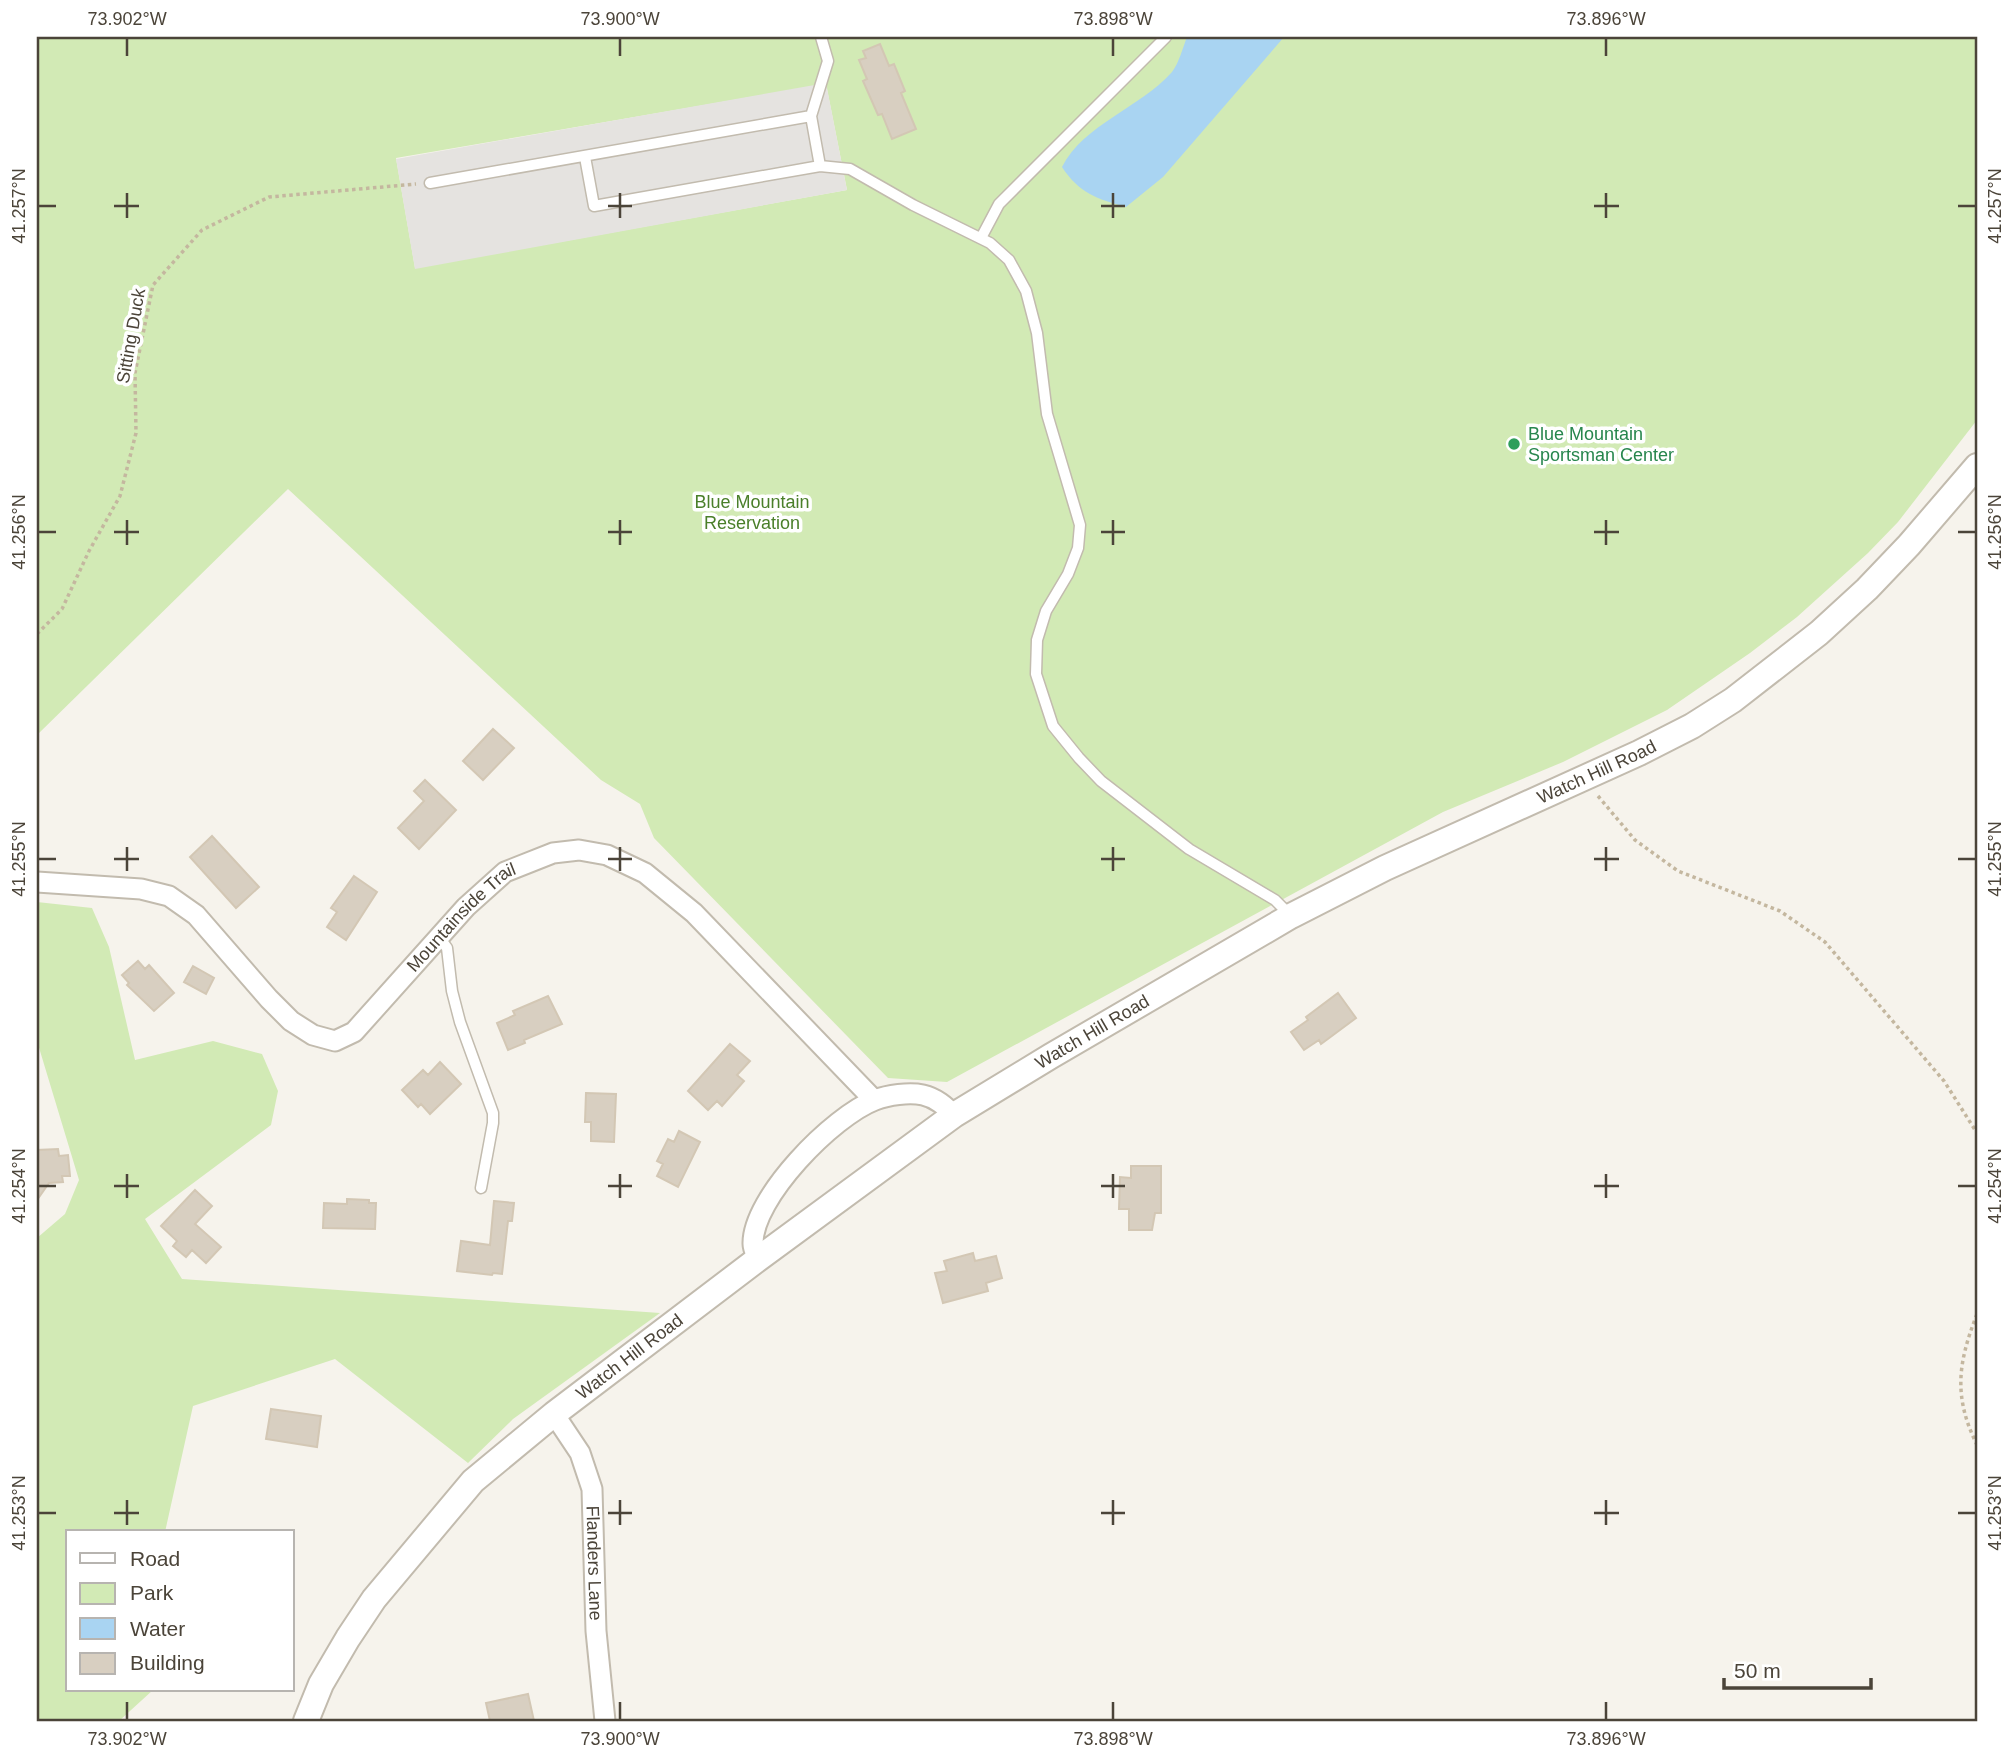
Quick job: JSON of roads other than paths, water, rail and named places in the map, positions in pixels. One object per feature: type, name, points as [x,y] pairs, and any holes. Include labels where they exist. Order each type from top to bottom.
[{"type":"street","name":"Watch Hill Road","points":[[306,1721],[321,1684],[374,1599],[473,1481],[554,1414],[758,1259],[954,1115],[1291,916],[1385,868],[1584,779],[1692,726],[1733,700],[1778,668],[1867,589],[1977,466]]},
{"type":"street","name":"Mountainside Trail","points":[[37,882],[141,889],[169,896],[196,915],[291,1021],[313,1035],[335,1041],[354,1032],[466,907],[505,872],[553,853],[579,850],[607,855],[645,873],[694,913],[874,1100]]},
{"type":"street","points":[[758,1259],[752,1247],[758,1218],[800,1157],[824,1135],[874,1100],[899,1095],[922,1095],[940,1102],[954,1115]]},
{"type":"street","name":"Flanders Lane","points":[[554,1414],[580,1452],[592,1489],[596,1631],[606,1721]]},
{"type":"lane","points":[[820,166],[811,116],[828,61],[821,37]]},
{"type":"lane","points":[[981,238],[999,204],[1166,37]]},
{"type":"lane","points":[[430,183],[811,116]]},
{"type":"lane","points":[[585,157],[594,206],[820,166],[850,169],[913,205],[990,243],[1009,260],[1026,291],[1037,333],[1046,414],[1080,525],[1078,548],[1068,574],[1046,611],[1037,640],[1036,674],[1053,726],[1101,781],[1189,849],[1275,900],[1291,916]]},
{"type":"lane","points":[[439,937],[447,948],[452,991],[460,1022],[493,1113],[481,1188]]},
{"type":"water","points":[[1187,37],[1284,37],[1163,177],[1126,207],[1097,198],[1082,189],[1062,167],[1072,152],[1084,139],[1159,85],[1172,72]]},
{"type":"place","name":"Blue Mountain Sportsman Center","points":[[1514,444]]},
{"type":"park label","name":"Blue Mountain Reservation","points":[[752,512]]}]
